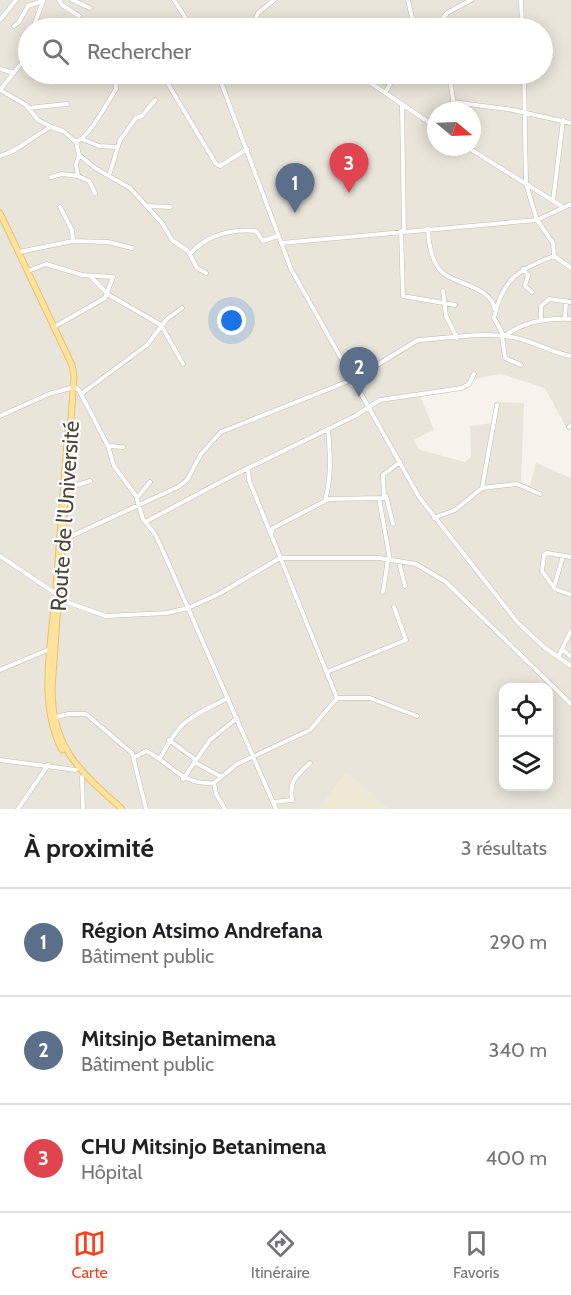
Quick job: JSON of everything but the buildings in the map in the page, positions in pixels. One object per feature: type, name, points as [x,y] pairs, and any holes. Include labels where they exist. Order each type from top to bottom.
[{"type":"main road","name":"Route de l'Université","points":[[0,213],[72,365],[73,387],[48,689],[50,718],[60,748],[76,770],[117,809]]},
{"type":"main road","name":"Route de l'Université","points":[[0,222],[69,367],[73,387]]},
{"type":"main road","name":"Route de l'Université","points":[[70,416],[52,689],[53,718],[63,746],[75,764],[122,809]]},
{"type":"street","points":[[0,20],[16,0]]},
{"type":"street","points":[[59,0],[62,5],[80,16]]},
{"type":"street","points":[[72,0],[90,8]]},
{"type":"street","points":[[174,0],[186,18]]},
{"type":"street","points":[[256,18],[258,13],[274,0]]},
{"type":"street","points":[[408,0],[412,18]]},
{"type":"street","points":[[444,18],[447,13],[471,0]]},
{"type":"street","points":[[521,0],[522,18]]},
{"type":"street","points":[[21,18],[28,6],[43,1]]},
{"type":"street","points":[[37,18],[43,1]]},
{"type":"street","points":[[73,12],[78,2]]},
{"type":"street","points":[[14,26],[18,23]]},
{"type":"street","points":[[18,68],[0,90],[28,108],[40,122],[63,131],[76,142],[79,155],[76,165],[78,176]]},
{"type":"street","points":[[0,69],[14,73]]},
{"type":"street","points":[[76,142],[82,139],[116,90],[116,84]]},
{"type":"street","points":[[168,84],[216,164],[220,166],[247,149]]},
{"type":"street","points":[[222,84],[278,236],[300,288],[400,462],[435,518],[518,623],[571,666]]},
{"type":"street","points":[[372,84],[427,121]]},
{"type":"street","points":[[385,93],[390,84]]},
{"type":"street","points":[[450,84],[453,102]]},
{"type":"street","points":[[525,84],[526,184],[537,220],[553,243],[554,256]]},
{"type":"street","points":[[109,176],[115,162],[117,147],[136,118],[142,116],[155,100]]},
{"type":"street","points":[[28,108],[67,104]]},
{"type":"street","points":[[402,105],[403,296],[455,305]]},
{"type":"street","points":[[481,106],[526,112],[571,123]]},
{"type":"street","points":[[553,201],[563,120]]},
{"type":"street","points":[[0,156],[15,151],[25,142],[51,127]]},
{"type":"street","points":[[82,139],[99,146],[117,147]]},
{"type":"street","points":[[79,155],[109,176],[126,184],[147,206],[172,240],[190,254],[197,268],[206,273]]},
{"type":"street","points":[[481,156],[564,207]]},
{"type":"street","points":[[51,177],[62,174],[78,176],[89,181],[95,193]]},
{"type":"street","points":[[281,243],[537,220],[571,204]]},
{"type":"street","points":[[147,206],[170,207]]},
{"type":"street","points":[[60,207],[72,230],[73,241]]},
{"type":"street","points":[[428,228],[430,248],[441,271],[477,288],[493,301],[496,325],[503,336],[505,358],[520,365]]},
{"type":"street","points":[[190,254],[206,238],[224,233],[256,231],[263,241],[278,236]]},
{"type":"street","points":[[19,252],[73,241],[108,243],[132,248]]},
{"type":"street","points":[[554,256],[571,268]]},
{"type":"street","points":[[495,310],[509,281],[523,269],[554,256]]},
{"type":"street","points":[[27,271],[46,264],[68,273],[91,277],[113,277],[105,298],[53,327]]},
{"type":"street","points":[[523,269],[528,275],[525,286],[532,292]]},
{"type":"street","points":[[91,277],[108,294],[161,325],[183,364]]},
{"type":"street","points":[[443,291],[446,316],[457,338]]},
{"type":"street","points":[[542,320],[541,306],[549,299],[568,302],[565,318]]},
{"type":"street","points":[[81,394],[141,350],[161,325],[182,308]]},
{"type":"street","points":[[503,336],[515,327],[542,320],[571,319]]},
{"type":"street","points":[[63,540],[168,492],[187,480],[201,454],[221,432],[354,379],[417,340],[503,336],[525,340],[571,356]]},
{"type":"street","points":[[147,521],[380,400],[462,388],[469,384],[474,374]]},
{"type":"street","points":[[0,416],[73,387],[81,394],[108,446],[114,466],[140,504],[143,519],[147,521],[188,608],[276,809]]},
{"type":"street","points":[[482,488],[496,405]]},
{"type":"street","points":[[324,501],[329,484],[328,429]]},
{"type":"street","points":[[108,446],[123,447]]},
{"type":"street","points":[[393,524],[383,475],[400,462]]},
{"type":"street","points":[[248,469],[249,480],[337,698]]},
{"type":"street","points":[[67,488],[90,481]]},
{"type":"street","points":[[136,498],[150,482]]},
{"type":"street","points":[[435,518],[455,510],[482,488],[517,484],[540,494]]},
{"type":"street","points":[[272,534],[273,528],[324,501],[379,498],[386,495]]},
{"type":"street","points":[[379,498],[389,559],[383,592]]},
{"type":"street","points":[[571,557],[544,555],[542,571],[554,587],[571,595]]},
{"type":"street","points":[[0,556],[55,593]]},
{"type":"street","points":[[554,587],[563,556]]},
{"type":"street","points":[[58,599],[114,616],[167,614],[188,608],[219,594],[280,558],[389,559],[418,565],[446,582],[571,704]]},
{"type":"street","points":[[399,562],[405,586]]},
{"type":"street","points":[[327,672],[406,640],[394,607]]},
{"type":"street","points":[[558,657],[571,631]]},
{"type":"street","points":[[0,670],[51,649]]},
{"type":"street","points":[[562,650],[571,657]]},
{"type":"street","points":[[159,758],[169,740],[187,718],[228,698]]},
{"type":"street","points":[[214,783],[237,764],[310,730],[337,698],[370,698],[417,717]]},
{"type":"street","points":[[53,718],[68,714],[86,714],[135,757],[146,809]]},
{"type":"street","points":[[183,779],[210,740],[237,718]]},
{"type":"street","points":[[169,740],[195,761],[220,776]]},
{"type":"street","points":[[135,757],[146,751],[159,758],[183,779],[192,782],[214,783]]},
{"type":"street","points":[[0,760],[76,770]]},
{"type":"street","points":[[273,802],[292,800],[291,788],[297,772],[310,763]]},
{"type":"street","points":[[18,809],[48,765]]},
{"type":"street","points":[[82,777],[83,809]]},
{"type":"street","points":[[214,783],[216,794],[225,809]]},
{"type":"shaded area","points":[[0,0],[571,0],[571,430],[566,427],[545,388],[501,374],[479,378],[453,392],[420,396],[434,430],[413,440],[420,450],[465,462],[471,457],[470,426],[492,423],[495,402],[524,403],[521,482],[530,486],[536,463],[571,478],[571,809],[0,809]]},
{"type":"shaded area","points":[[345,772],[371,792],[379,802],[391,809],[318,809]]},
{"type":"place","name":"CHU Mitsinjo Betanimena","points":[[349,193]]},
{"type":"place","name":"Région Atsimo Andrefana","points":[[295,213]]},
{"type":"place","name":"Mitsinjo Betanimena","points":[[359,397]]}]
